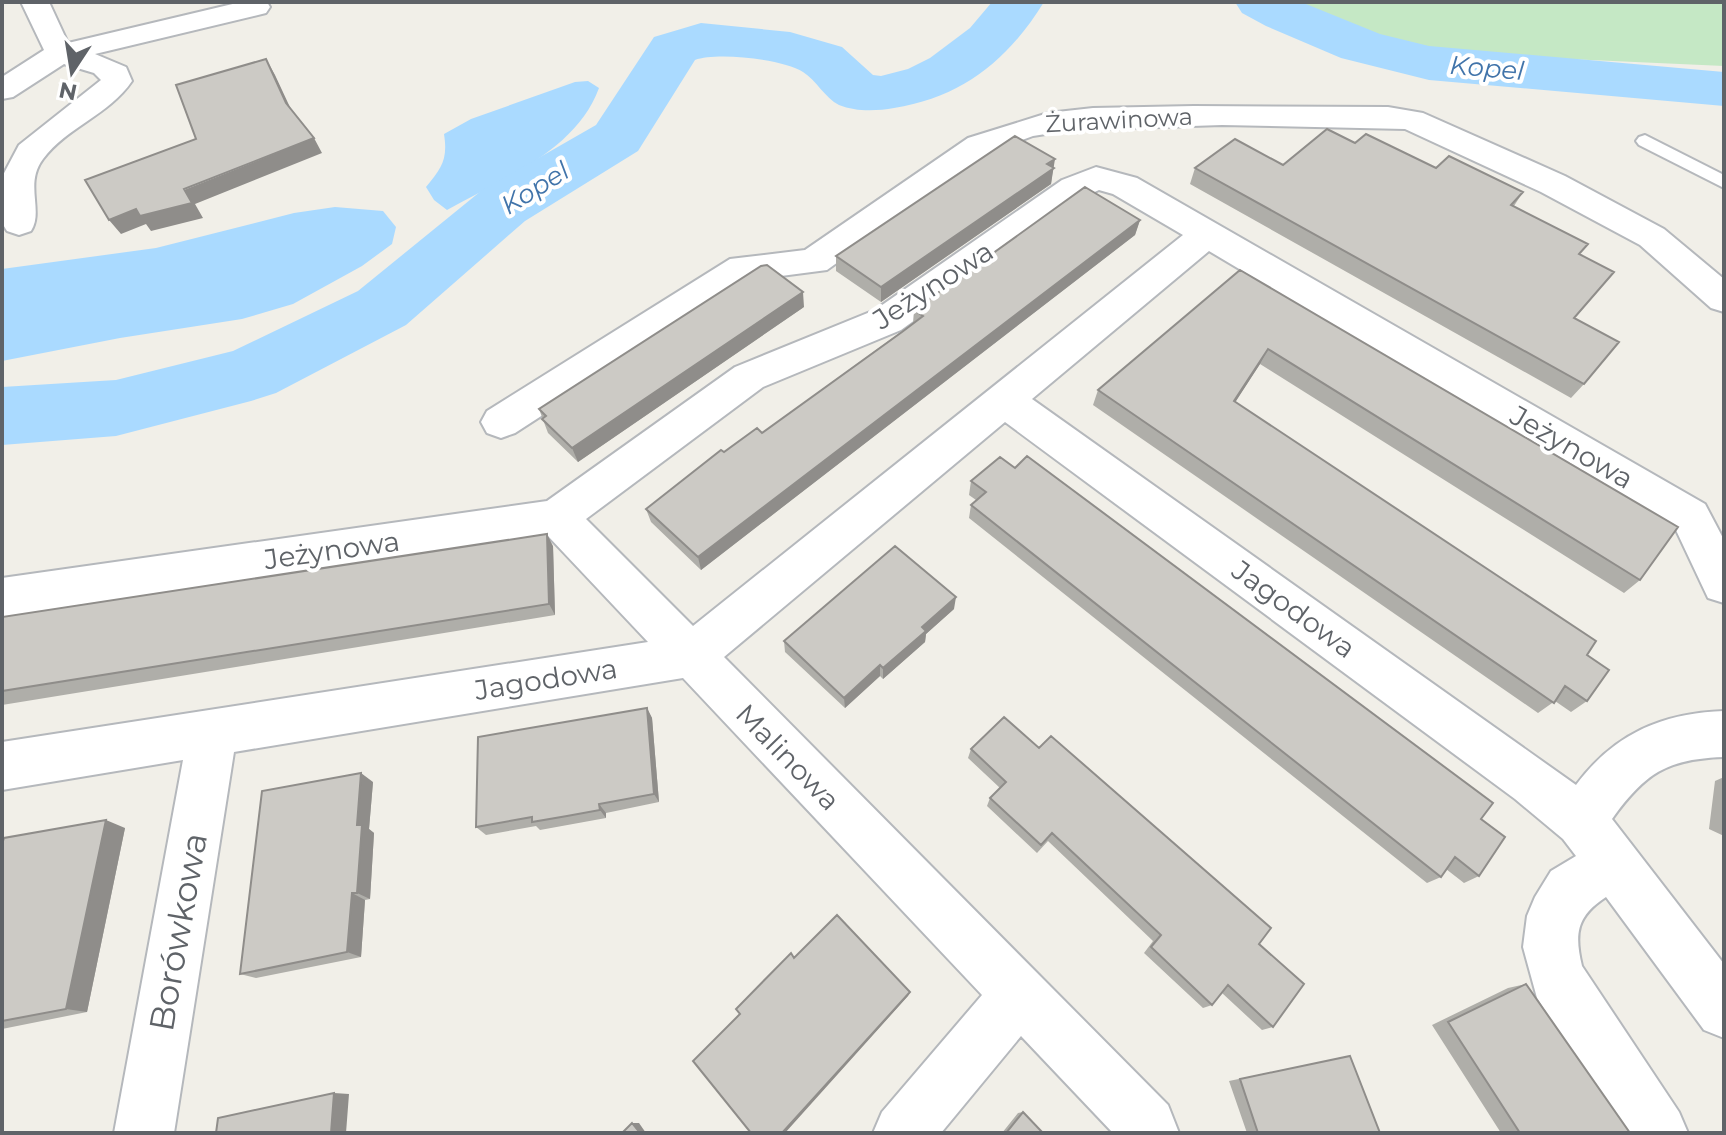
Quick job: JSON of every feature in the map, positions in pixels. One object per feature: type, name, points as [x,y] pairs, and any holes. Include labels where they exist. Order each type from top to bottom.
[{"type":"street","points":[[19,223],[16,185],[28,155],[65,123],[107,95],[117,81],[115,73],[105,67],[60,53],[35,2]]},
{"type":"street","points":[[2,90],[60,53],[256,7]]},
{"type":"street","name":"Żurawinowa","points":[[501,422],[743,268],[814,261],[979,145],[1007,133],[1057,120],[1214,115],[1412,120],[1553,184],[1652,237],[1724,299]]},
{"type":"street","name":"Jeżynowa","points":[[2,598],[557,517],[749,377],[888,320],[1084,181],[1111,180],[1690,516],[1724,584]]},
{"type":"street","points":[[691,656],[1207,234]]},
{"type":"street","name":"Jagodowa","points":[[1004,400],[1533,782],[1596,842],[1724,1010]]},
{"type":"street","name":"Malinowa","points":[[557,517],[1147,1126],[1149,1133]]},
{"type":"street","name":"Jagodowa","points":[[2,766],[691,656]]},
{"type":"street","name":"Borówkowa","points":[[144,1133],[213,731]]},
{"type":"street","points":[[1658,1133],[1557,978],[1550,947],[1554,916],[1596,842],[1606,781],[1652,744],[1683,735],[1724,734]]},
{"type":"street","points":[[903,1133],[1018,996]]},
{"type":"lane","points":[[1645,141],[1724,182]]},
{"type":"green space","points":[[1268,2],[1724,2],[1724,66],[1409,52]]},
{"type":"water","points":[[588,81],[599,88],[588,110],[555,146],[535,161],[447,210],[434,200],[426,187],[442,163],[444,134],[471,119],[575,82]]},
{"type":"water","points":[[335,207],[383,211],[396,227],[392,244],[362,266],[293,304],[242,319],[2,361],[2,269],[156,248],[294,213]]},
{"type":"building","points":[[266,59],[286,103],[314,138],[184,189],[192,203],[140,216],[136,209],[109,220],[85,180],[196,139],[176,85]]},
{"type":"building","points":[[1327,129],[1355,143],[1366,134],[1436,168],[1449,156],[1523,192],[1511,205],[1588,244],[1579,254],[1614,272],[1574,318],[1619,342],[1584,384],[1195,168],[1235,139],[1283,165]]},
{"type":"building","points":[[1015,136],[1055,159],[1047,164],[1054,168],[881,287],[836,256]]},
{"type":"building","points":[[1085,187],[1140,220],[698,557],[646,509],[721,450],[724,452],[757,428],[762,433],[902,332],[923,316],[914,310]]},
{"type":"building","points":[[767,265],[803,292],[572,448],[542,419],[546,416],[539,409]]},
{"type":"building","points":[[1240,270],[1678,527],[1640,580],[1268,349],[1234,401],[1596,641],[1587,655],[1609,670],[1587,701],[1565,686],[1554,703],[1098,390]]},
{"type":"building","points":[[1027,456],[1493,803],[1481,819],[1505,837],[1479,876],[1455,857],[1441,877],[971,505],[986,492],[971,481],[1000,457],[1015,468]]},
{"type":"building","points":[[547,534],[549,604],[2,691],[2,617]]},
{"type":"building","points":[[895,546],[956,597],[922,627],[926,631],[883,668],[880,665],[844,698],[784,641]]},
{"type":"building","points":[[647,708],[654,794],[599,804],[600,810],[532,822],[532,817],[476,827],[478,737]]},
{"type":"building","points":[[1004,717],[1039,748],[1051,736],[1271,928],[1259,944],[1304,984],[1273,1027],[1228,985],[1212,1005],[1151,947],[1161,935],[1052,833],[1041,845],[990,798],[1006,782],[971,749]]},
{"type":"building","points":[[361,773],[357,825],[362,825],[357,893],[352,893],[347,952],[240,974],[262,791]]},
{"type":"building","points":[[106,820],[66,1009],[2,1021],[4,838]]},
{"type":"building","points":[[837,915],[910,992],[782,1133],[751,1133],[693,1061],[740,1014],[736,1009],[791,953],[794,958]]},
{"type":"building","points":[[1526,984],[1630,1133],[1520,1133],[1448,1022]]},
{"type":"building","points":[[1350,1056],[1380,1133],[1258,1133],[1240,1079]]},
{"type":"building","points":[[334,1093],[331,1133],[216,1133],[218,1118]]},
{"type":"building","points":[[1023,1112],[1043,1133],[1006,1133]]},
{"type":"building","points":[[632,1123],[640,1133],[622,1133]]},
{"type":"waterway","name":"Kopel","points":[[2,416],[116,408],[251,374],[382,308],[503,206],[617,138],[674,49],[701,39],[790,49],[822,59],[858,92],[881,93],[905,89],[950,70],[989,40],[1018,2]]},
{"type":"waterway","name":"Kopel","points":[[1261,2],[1361,46],[1429,63],[1724,89]]}]
